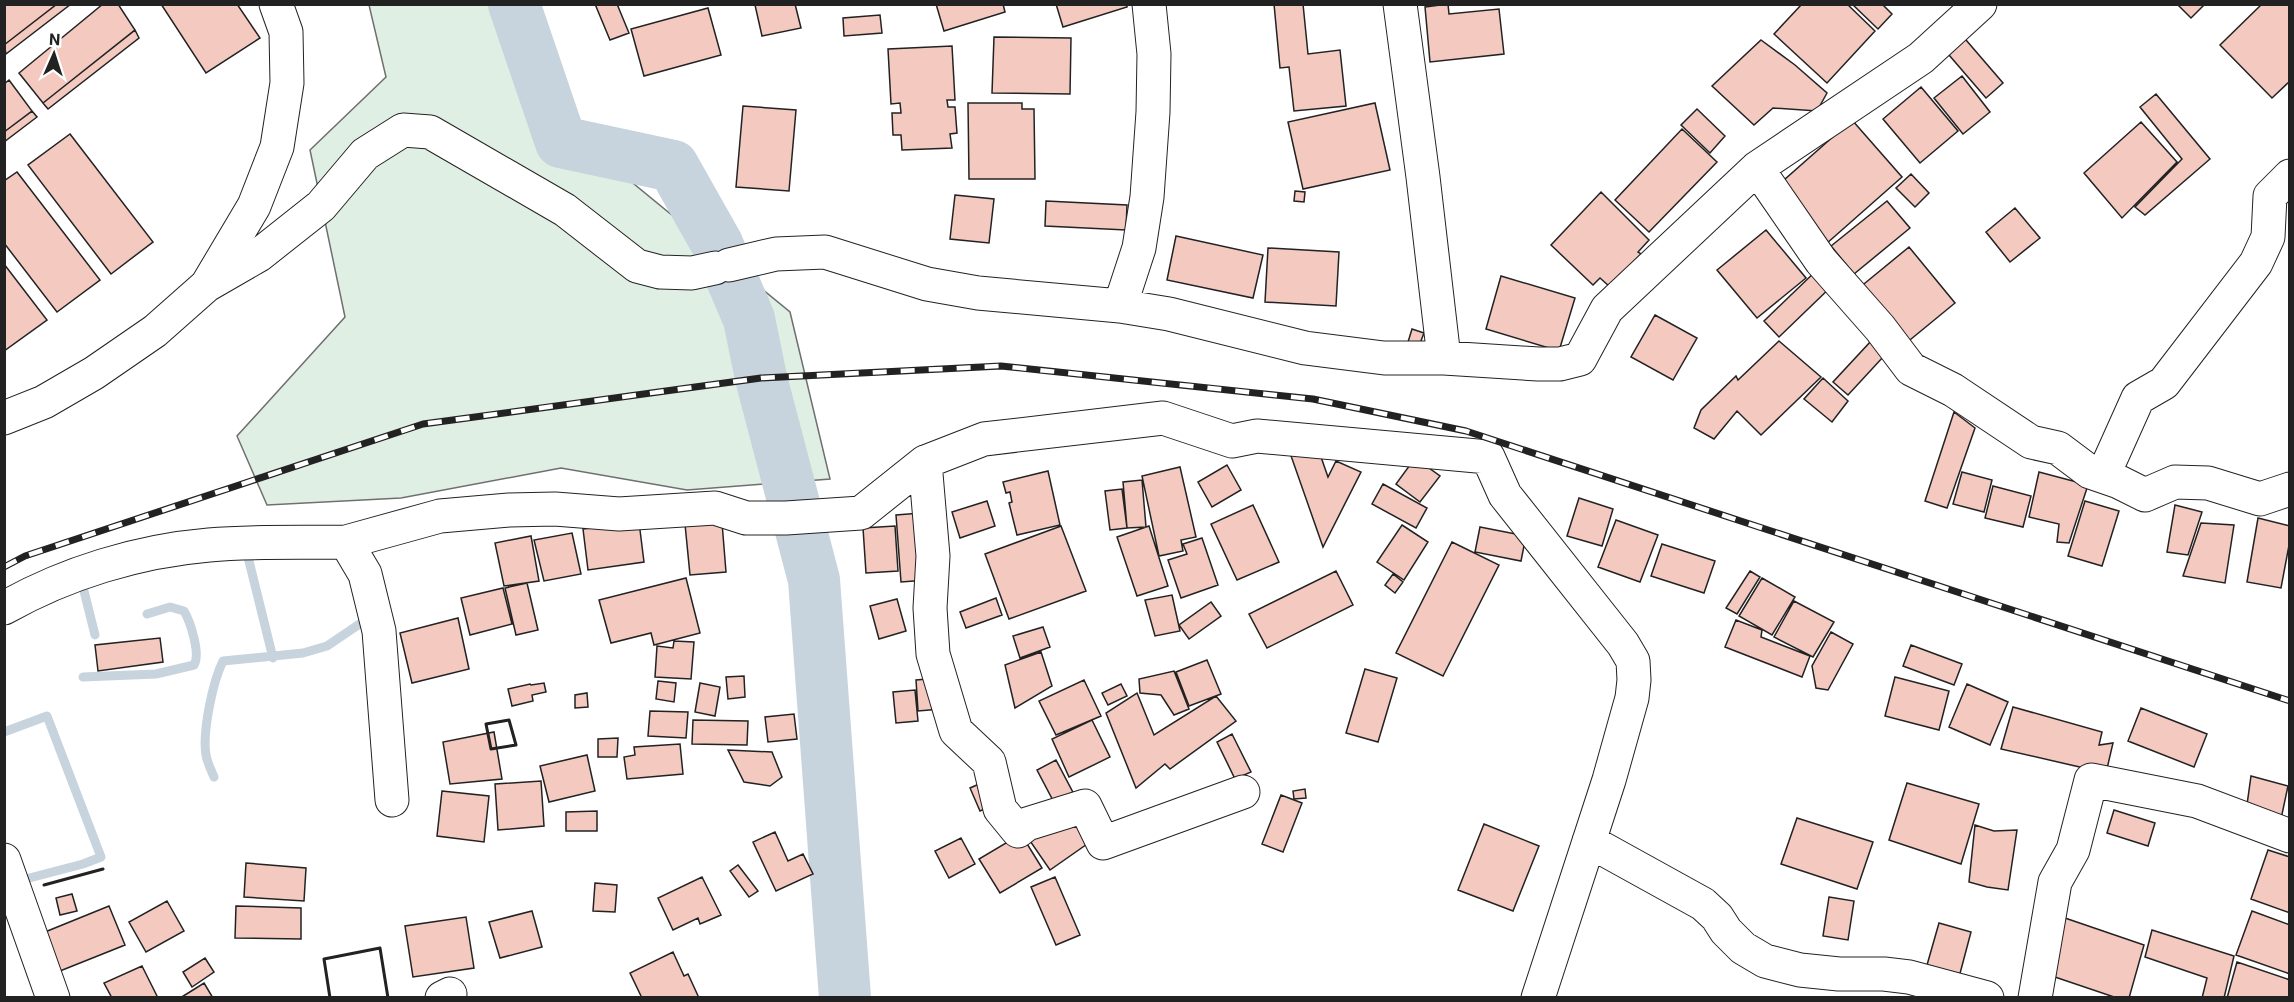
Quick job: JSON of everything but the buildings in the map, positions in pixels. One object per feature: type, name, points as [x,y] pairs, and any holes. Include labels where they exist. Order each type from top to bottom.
[{"type":"street","points":[[207,285],[254,206],[277,147],[287,83],[286,32],[276,4]]},
{"type":"street","points":[[1120,306],[1139,248],[1147,197],[1154,112],[1154,54],[1149,4]]},
{"type":"street","points":[[1400,4],[1444,358]]},
{"type":"street","points":[[4,418],[44,402],[94,373],[155,331],[207,285],[259,255],[321,206],[365,154],[403,130],[430,132],[565,210],[637,266],[660,272],[692,273],[776,254],[825,252],[927,284],[968,291],[1120,306],[1169,314],[1305,348],[1384,358],[1444,358],[1560,364],[1580,359],[1608,309],[1756,168],[1921,58],[1980,4]]},
{"type":"street","points":[[1756,168],[1821,261],[1880,328],[1911,369],[1953,390],[2031,442],[2058,448],[2090,472],[2145,495],[2175,482],[2208,483],[2260,499],[2289,489]]},
{"type":"street","points":[[2103,476],[2138,398],[2164,383],[2256,263],[2268,237],[2270,196],[2289,176]]},
{"type":"street","points":[[4,608],[51,585],[148,554],[220,544],[346,542],[440,516],[555,509],[619,514],[715,508],[746,518],[861,513],[925,462],[984,439],[1163,418],[1232,441],[1257,436],[1488,457],[1505,495],[1623,644],[1633,661],[1632,698],[1609,780],[1538,998]]},
{"type":"street","points":[[925,462],[933,556],[930,608],[935,664],[956,731],[989,762],[1000,809],[1018,831],[1027,824],[1085,806],[1103,843],[1243,792]]},
{"type":"street","points":[[346,542],[365,574],[379,631],[392,800]]},
{"type":"street","points":[[2035,998],[2055,882],[2073,850],[2091,780],[2197,801],[2289,836]]},
{"type":"street","points":[[1589,840],[1703,904],[1743,948],[1766,961],[1800,970],[1909,977],[1987,998]]},
{"type":"street","points":[[4,860],[53,998]]},
{"type":"green space","points":[[369,5],[533,5],[578,138],[790,312],[830,479],[687,490],[561,468],[401,498],[267,505],[237,436],[345,317],[310,150],[386,77]]},
{"type":"waterway","points":[[514,4],[561,142],[673,166],[717,244],[749,319],[761,378],[814,580],[845,998]]},
{"type":"waterway","points":[[246,549],[273,658]]},
{"type":"waterway","points":[[81,579],[95,635]]},
{"type":"waterway","points":[[83,677],[156,674],[194,665],[195,646],[192,630],[184,611],[170,607],[147,614]]},
{"type":"waterway","points":[[214,777],[209,766],[205,745],[212,693],[223,661],[303,653],[327,646],[364,621]]},
{"type":"waterway","points":[[4,732],[47,716],[101,857],[18,881]]},
{"type":"railway","points":[[4,567],[25,556],[423,424],[761,378],[1001,366],[1313,399],[1466,431],[2290,701]]},
{"type":"wall","points":[[509,720],[516,745],[491,749],[486,724],[509,720]]},
{"type":"wall","points":[[44,885],[103,869]]},
{"type":"wall","points":[[330,998],[324,959],[380,948],[388,998]]}]
